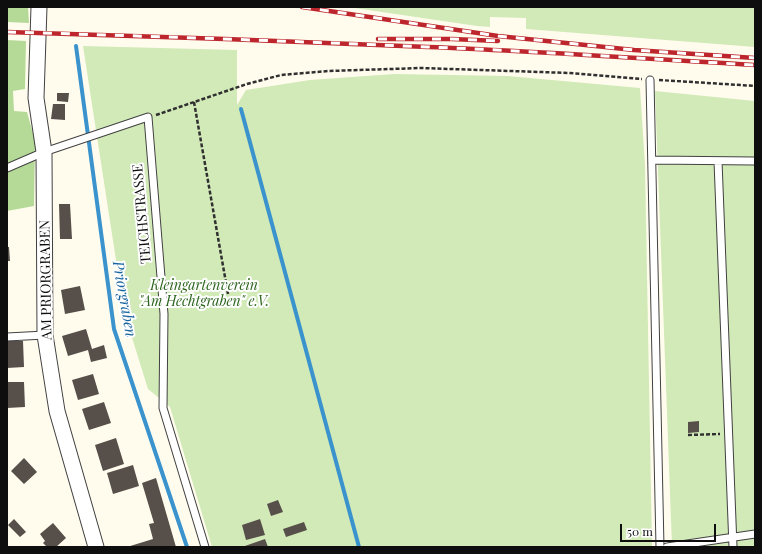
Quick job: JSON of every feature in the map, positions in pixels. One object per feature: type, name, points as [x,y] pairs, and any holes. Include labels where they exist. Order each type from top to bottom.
[{"type":"street","name":"AM PRIORGRABEN","points":[[39,7],[36,98],[44,152],[45,335],[57,411],[96,547]]},
{"type":"lane","points":[[650,80],[660,547]]},
{"type":"lane","points":[[7,168],[44,152],[148,117]]},
{"type":"lane","name":"TEICHSTRASSE","points":[[148,117],[164,314],[163,408],[205,547]]},
{"type":"lane","points":[[652,160],[755,161]]},
{"type":"lane","points":[[718,160],[733,547]]},
{"type":"lane","points":[[7,337],[45,335]]},
{"type":"lane","points":[[667,547],[755,534]]},
{"type":"path","points":[[148,117],[247,84],[281,75],[328,71],[429,68],[570,73],[650,80],[755,86]]},
{"type":"path","points":[[194,102],[228,294]]},
{"type":"path","points":[[688,435],[729,434]]},
{"type":"green space","points":[[7,7],[28,7],[29,23],[7,22]]},
{"type":"green space","points":[[348,7],[755,7],[755,47],[526,29],[526,18],[490,17],[490,27]]},
{"type":"green space","points":[[7,40],[26,41],[25,89],[13,91],[14,111],[27,112],[35,141],[34,206],[7,211]]},
{"type":"green space","name":"Kleingartenverein \"Am Hechtgraben\" e.V.","points":[[83,46],[237,50],[237,105],[246,90],[310,80],[394,74],[508,76],[640,88],[645,165],[652,547],[212,547],[170,407],[148,389],[124,312]]},
{"type":"green space","points":[[655,91],[755,101],[755,547],[672,547]]},
{"type":"building","points":[[57,93],[69,93],[68,102],[57,101]]},
{"type":"building","points":[[53,104],[65,104],[65,120],[51,119]]},
{"type":"building","points":[[59,204],[70,204],[72,239],[60,239]]},
{"type":"building","points":[[7,247],[9,247],[10,261],[7,261]]},
{"type":"building","points":[[80,286],[85,310],[65,314],[61,290]]},
{"type":"building","points":[[86,329],[92,349],[104,345],[107,358],[91,362],[88,350],[68,356],[62,336]]},
{"type":"building","points":[[7,341],[23,341],[24,367],[7,368]]},
{"type":"building","points":[[93,374],[99,394],[78,400],[72,380]]},
{"type":"building","points":[[7,382],[24,382],[25,407],[7,408]]},
{"type":"building","points":[[104,402],[111,423],[89,430],[82,409]]},
{"type":"building","points":[[699,421],[699,432],[688,433],[688,422]]},
{"type":"building","points":[[116,438],[124,464],[103,471],[95,445]]},
{"type":"building","points":[[24,458],[37,472],[24,484],[11,471]]},
{"type":"building","points":[[133,465],[139,486],[113,494],[107,473]]},
{"type":"building","points":[[156,478],[176,547],[127,547],[153,539],[149,524],[154,523],[142,483]]},
{"type":"building","points":[[278,500],[283,512],[271,516],[267,504]]},
{"type":"building","points":[[14,519],[26,532],[20,537],[8,525]]},
{"type":"building","points":[[260,519],[265,535],[246,540],[242,525]]},
{"type":"building","points":[[304,522],[307,530],[286,537],[283,529]]},
{"type":"building","points":[[53,523],[66,538],[56,547],[47,547],[43,543],[45,541],[40,534]]},
{"type":"building","points":[[265,539],[268,547],[242,547]]},
{"type":"waterway","name":"Priorgraben","points":[[76,46],[114,329],[187,547]]},
{"type":"waterway","points":[[241,109],[359,547]]},
{"type":"railway","points":[[302,7],[498,36],[634,50],[755,58]]},
{"type":"railway","points":[[7,32],[469,49],[755,65]]},
{"type":"railway","points":[[378,39],[452,39],[498,41]]}]
